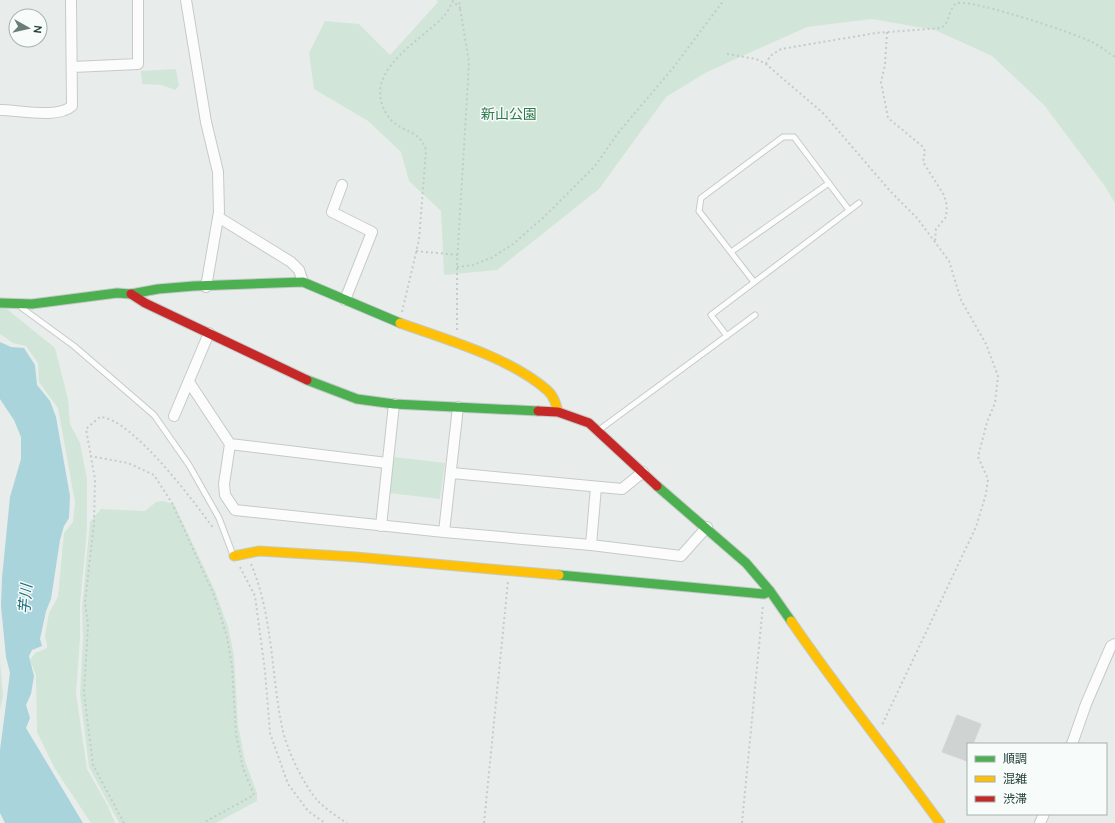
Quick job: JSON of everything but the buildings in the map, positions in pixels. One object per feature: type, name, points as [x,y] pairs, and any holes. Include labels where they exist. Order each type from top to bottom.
[{"type":"street","points":[[0,110],[51,114],[66,111],[72,106],[71,0]]},
{"type":"street","points":[[72,67],[138,64],[138,0]]},
{"type":"street","points":[[186,0],[206,122],[218,172],[218,217],[206,287]]},
{"type":"street","points":[[342,185],[332,212],[372,232],[345,300]]},
{"type":"street","points":[[218,217],[291,262],[300,270],[302,282]]},
{"type":"street","points":[[0,303],[32,304],[117,293],[131,294],[158,289],[302,282],[400,323],[488,356],[516,370],[548,391],[555,401],[558,412]]},
{"type":"street","points":[[131,294],[145,303],[335,392],[357,399],[394,404],[558,412],[590,423],[628,460],[746,563],[828,675],[877,737],[940,823]]},
{"type":"street","points":[[174,416],[209,333]]},
{"type":"street","points":[[188,382],[230,444],[224,484],[225,495],[235,510],[381,526],[591,545],[681,556],[707,528]]},
{"type":"street","points":[[381,526],[394,404]]},
{"type":"street","points":[[444,532],[452,473],[458,407]]},
{"type":"street","points":[[230,444],[388,463]]},
{"type":"street","points":[[452,473],[622,489],[643,472]]},
{"type":"street","points":[[591,545],[596,487]]},
{"type":"street","points":[[234,556],[266,551],[356,557],[509,572],[767,593]]},
{"type":"street","points":[[1072,743],[1111,646],[1115,644]]},
{"type":"lane","points":[[754,282],[699,211],[701,198],[783,138],[794,137],[849,210]]},
{"type":"lane","points":[[731,252],[829,183]]},
{"type":"lane","points":[[727,336],[711,315],[859,202]]},
{"type":"lane","points":[[16,303],[74,346],[154,415],[189,465],[219,518],[234,556]]},
{"type":"lane","points":[[598,430],[754,315]]},
{"type":"path","points":[[453,343],[458,322],[457,267],[468,80],[468,62],[459,0]]},
{"type":"path","points":[[457,267],[473,265],[493,257],[513,244],[544,217],[595,166],[618,133],[673,68],[724,0]]},
{"type":"path","points":[[400,323],[419,240],[426,150],[423,140],[418,135],[398,125],[388,117],[383,106],[380,87],[389,67],[444,16],[452,1],[460,8]]},
{"type":"path","points":[[766,64],[770,56],[781,49],[888,32],[941,28],[945,26],[950,18],[952,7],[957,3],[967,2],[986,4],[1078,36],[1094,43],[1115,57]]},
{"type":"path","points":[[888,32],[885,65],[881,82],[888,118],[922,146],[925,151],[923,162],[944,195],[947,206],[946,218],[936,228],[935,242]]},
{"type":"path","points":[[727,54],[756,58],[766,64],[824,114],[935,242],[949,261],[961,300],[986,344],[998,376],[995,403],[987,422],[978,458],[988,479],[986,494],[976,527],[877,737]]},
{"type":"path","points":[[416,251],[458,255]]},
{"type":"path","points":[[124,823],[93,764],[84,692],[88,625],[85,602],[94,524],[95,479],[86,429],[100,417],[108,417],[141,443],[173,476],[216,532]]},
{"type":"path","points":[[90,456],[128,463],[154,475],[172,503],[214,595],[227,636],[232,666],[236,734],[243,768],[254,795],[202,823]]},
{"type":"path","points":[[234,556],[255,596],[265,671],[270,733],[288,784],[308,811],[325,823]]},
{"type":"path","points":[[250,562],[261,587],[270,636],[282,728],[289,748],[304,780],[318,800],[347,823]]},
{"type":"path","points":[[484,823],[509,572]]},
{"type":"path","points":[[742,823],[767,593]]},
{"type":"green space","name":"新山公園","points":[[436,0],[1115,0],[1115,203],[1104,185],[1044,105],[992,56],[935,30],[872,19],[807,27],[707,72],[666,97],[599,189],[497,270],[444,275],[441,211],[409,181],[401,152],[368,121],[314,89],[309,53],[325,21],[359,24],[390,55],[438,2]]},
{"type":"green space","points":[[176,69],[179,86],[175,90],[162,85],[142,84],[141,71]]},
{"type":"green space","points":[[0,307],[7,309],[55,348],[68,399],[70,424],[80,443],[87,479],[87,529],[80,606],[80,639],[76,693],[87,769],[108,806],[115,823],[91,823],[55,769],[37,732],[36,675],[30,660],[35,653],[47,648],[45,636],[49,613],[58,597],[64,533],[73,522],[75,502],[58,408],[39,382],[38,363],[26,346],[13,343],[0,334]]},
{"type":"green space","points":[[394,457],[445,463],[440,499],[389,493]]},
{"type":"green space","points":[[163,501],[174,504],[215,591],[228,627],[234,656],[238,725],[245,761],[257,793],[257,801],[216,823],[119,823],[89,767],[80,694],[83,637],[82,608],[90,522],[101,509],[145,511],[156,502]]},
{"type":"green space","points":[[0,661],[3,696],[0,710]]},
{"type":"water","name":"芋川","points":[[0,342],[11,347],[24,348],[35,365],[37,385],[50,401],[56,417],[70,496],[69,518],[64,526],[60,540],[51,599],[46,611],[40,639],[42,646],[32,650],[29,656],[34,676],[31,694],[26,705],[30,718],[26,728],[83,823],[5,823],[0,813],[0,750],[10,673],[6,657],[1,606],[2,578],[10,497],[21,459],[21,437],[14,420],[0,399]]},
{"type":"traffic: fast","points":[[0,303],[32,304],[117,293],[131,294],[158,289],[194,286],[303,282],[400,323]]},
{"type":"traffic: fast","points":[[307,380],[357,399],[394,404],[538,411]]},
{"type":"traffic: fast","points":[[657,486],[746,563],[770,591],[791,621]]},
{"type":"traffic: fast","points":[[559,575],[764,594],[770,591]]},
{"type":"traffic: slow","points":[[400,323],[477,350],[515,368],[532,378],[549,392],[554,400],[558,412]]},
{"type":"traffic: slow","points":[[234,556],[259,551],[356,557],[559,575]]},
{"type":"traffic: slow","points":[[791,621],[827,672],[940,823]]},
{"type":"traffic: jam","points":[[131,294],[145,303],[307,380]]},
{"type":"traffic: jam","points":[[538,411],[558,412],[589,423],[657,486]]}]
